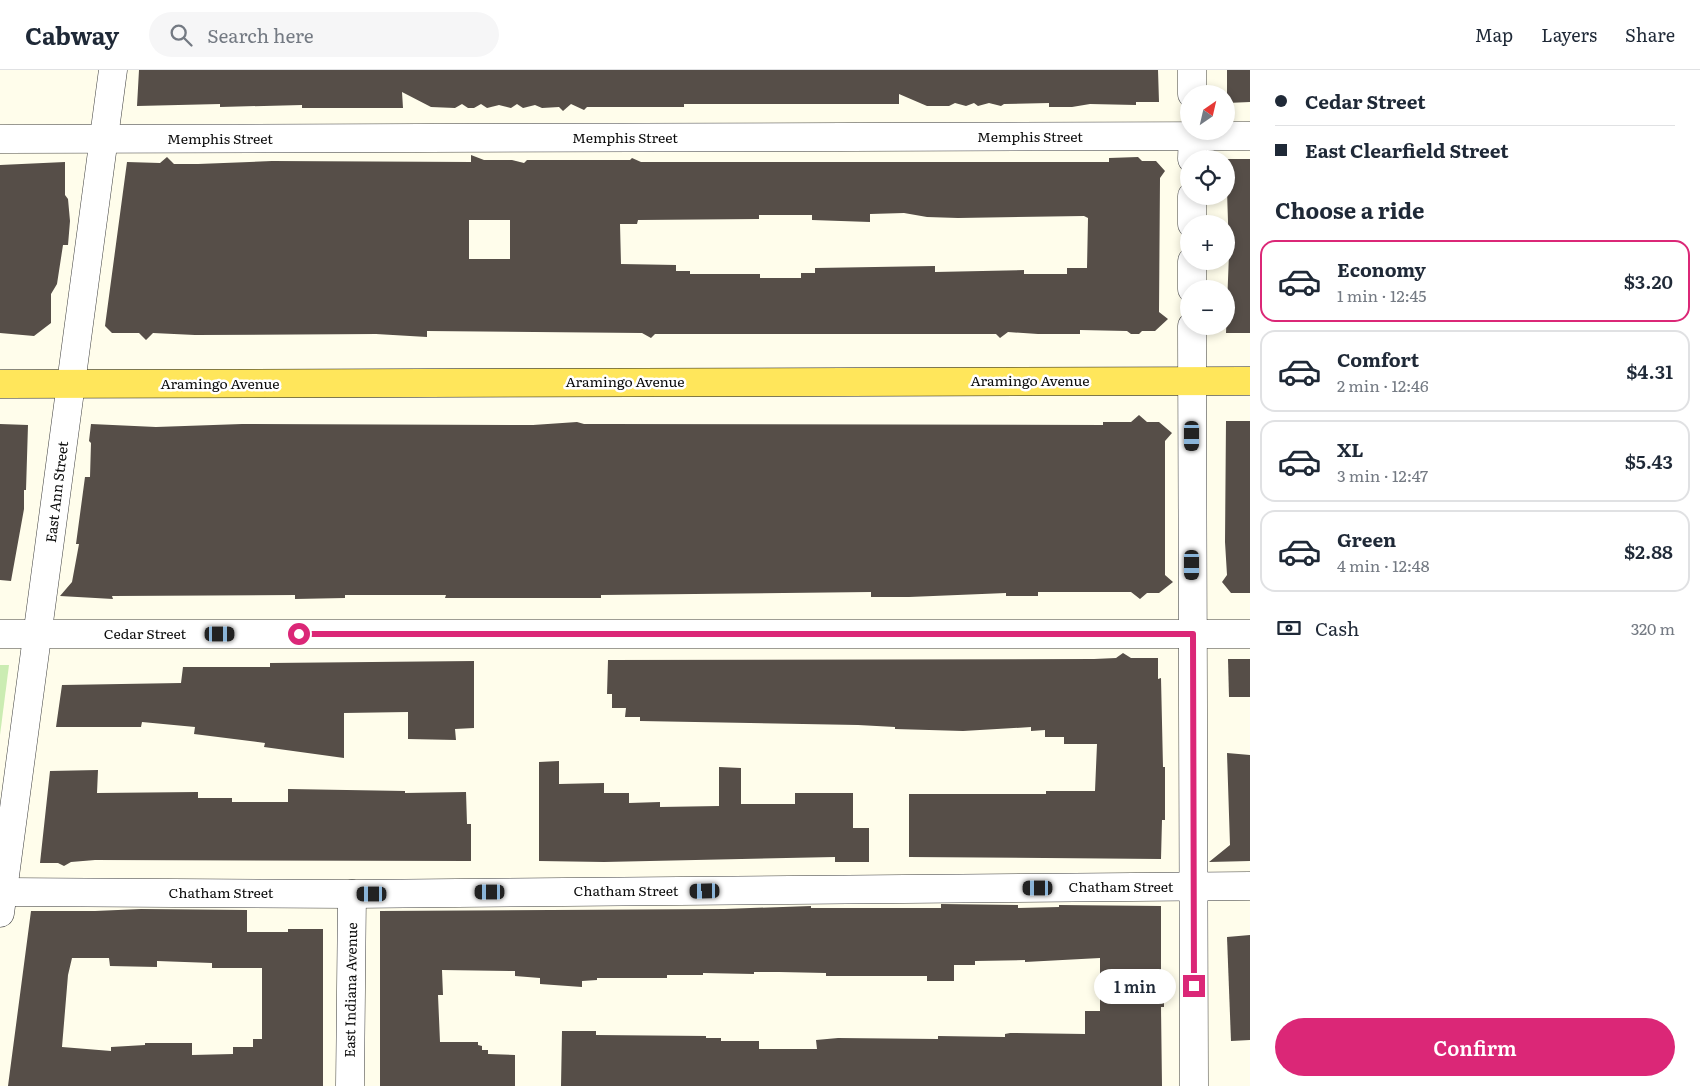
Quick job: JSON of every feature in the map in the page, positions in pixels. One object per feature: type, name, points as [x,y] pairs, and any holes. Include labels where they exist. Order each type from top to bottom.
[{"type":"main road","name":"Aramingo Avenue","points":[[0,384],[1250,381]]},
{"type":"street","name":"East Ann Street","points":[[1,902],[113,70]]},
{"type":"street","points":[[1192,70],[1192,85]]},
{"type":"street","name":"Memphis Street","points":[[0,140],[1192,142],[1250,136]]},
{"type":"street","points":[[1192,335],[1194,1086]]},
{"type":"street","name":"Cedar Street","points":[[0,634],[1250,634]]},
{"type":"street","name":"Chatham Street","points":[[1,902],[352,894],[1250,886]]},
{"type":"street","name":"East Indiana Avenue","points":[[350,1086],[352,894]]},
{"type":"green space","points":[[0,665],[9,665],[0,735]]},
{"type":"building","points":[[139,70],[1158,70],[1159,102],[1136,102],[1136,105],[1090,104],[1072,107],[1049,107],[1049,103],[1004,104],[1001,106],[989,103],[978,106],[974,103],[966,106],[955,103],[949,106],[927,106],[899,94],[899,104],[684,104],[684,107],[587,107],[584,110],[571,104],[563,111],[559,107],[542,108],[535,105],[523,108],[517,104],[511,108],[499,105],[487,108],[481,104],[474,108],[468,108],[462,104],[455,108],[431,107],[402,92],[403,108],[302,108],[302,105],[220,107],[220,104],[137,106]]},
{"type":"building","points":[[1227,70],[1250,70],[1250,102],[1235,103],[1235,85],[1227,85]]},
{"type":"building","points":[[471,155],[484,160],[512,160],[524,163],[527,160],[630,160],[632,158],[641,162],[1109,162],[1109,158],[1138,157],[1142,161],[1156,161],[1165,171],[1160,178],[1159,312],[1168,319],[1155,331],[1142,331],[1139,334],[1131,334],[1127,331],[1080,330],[1080,334],[1008,332],[1000,338],[996,334],[655,334],[651,338],[642,333],[427,331],[427,337],[376,334],[195,335],[153,333],[146,340],[139,333],[112,333],[105,326],[127,162],[160,163],[167,157],[174,164],[272,161],[471,162]],"holes":[[[904,213],[927,217],[958,218],[1084,216],[1088,218],[1087,268],[1067,268],[1067,274],[1024,274],[1024,270],[935,272],[935,266],[815,268],[815,273],[801,273],[801,278],[760,278],[760,274],[690,274],[690,271],[676,271],[676,265],[621,264],[620,224],[637,224],[638,220],[759,219],[759,215],[812,215],[812,220],[870,222],[870,214]],[[469,220],[510,220],[510,259],[469,259]]]},
{"type":"building","points":[[1235,159],[1250,159],[1250,333],[1235,333],[1235,280],[1228,280],[1228,270],[1235,270],[1235,215],[1228,215],[1227,205],[1235,205]]},
{"type":"building","points":[[65,162],[65,195],[68,199],[70,221],[68,245],[63,245],[57,284],[51,294],[51,323],[34,336],[0,333],[0,165]]},
{"type":"building","points":[[1139,415],[1147,422],[1159,422],[1172,433],[1165,441],[1165,575],[1173,582],[1159,593],[1147,593],[1140,599],[1131,592],[1038,592],[1038,596],[1006,596],[1006,593],[909,597],[871,597],[871,592],[601,595],[601,598],[445,598],[446,595],[345,595],[345,598],[295,599],[295,595],[112,596],[113,599],[60,596],[72,582],[79,544],[76,544],[85,477],[90,477],[91,443],[89,441],[91,424],[156,427],[242,424],[533,425],[577,422],[584,424],[1103,425],[1103,422],[1131,422]]},
{"type":"building","points":[[1226,421],[1250,421],[1250,593],[1231,593],[1222,582],[1227,575],[1225,542]]},
{"type":"building","points":[[0,424],[28,425],[24,509],[11,581],[0,580]]},
{"type":"building","points":[[1123,653],[1131,658],[1158,658],[1158,679],[1161,678],[1163,767],[1165,767],[1165,820],[1162,820],[1161,859],[909,857],[909,794],[1046,794],[1046,791],[1095,791],[1097,744],[1064,744],[1064,737],[1045,737],[1045,730],[1031,731],[1031,727],[963,731],[895,729],[895,727],[858,725],[640,721],[640,717],[625,717],[626,708],[612,708],[612,694],[607,694],[608,660],[1094,659],[1116,658]]},
{"type":"building","points":[[1228,659],[1250,659],[1250,697],[1229,697]]},
{"type":"building","points":[[474,661],[474,728],[455,729],[456,740],[408,739],[408,712],[344,713],[344,758],[264,747],[265,743],[194,734],[195,727],[142,722],[141,727],[56,727],[62,685],[181,683],[183,667],[270,667],[270,663]]},
{"type":"building","points":[[1227,753],[1250,755],[1250,861],[1209,862],[1230,845]]},
{"type":"building","points":[[559,761],[559,784],[604,783],[604,793],[629,793],[629,803],[660,802],[660,807],[719,806],[719,767],[741,768],[741,804],[795,804],[795,793],[853,793],[853,828],[869,828],[869,862],[835,862],[835,857],[604,862],[539,861],[539,762]]},
{"type":"building","points":[[98,770],[97,793],[198,792],[198,798],[232,798],[232,802],[288,802],[288,789],[405,791],[405,793],[466,792],[467,824],[471,824],[471,861],[95,860],[71,862],[64,866],[58,863],[40,863],[50,771]]},
{"type":"building","points":[[941,904],[1018,905],[1018,908],[1059,907],[1059,905],[1161,906],[1161,985],[1164,985],[1164,1007],[1161,1007],[1162,1086],[561,1086],[562,1031],[596,1031],[596,1035],[706,1036],[706,1038],[721,1038],[721,1041],[759,1041],[759,1049],[817,1049],[816,1040],[838,1038],[938,1039],[938,1036],[1005,1037],[1005,1034],[1010,1033],[1085,1034],[1085,1011],[1100,1011],[1100,958],[1025,962],[1025,960],[975,961],[975,965],[954,965],[954,981],[927,981],[927,976],[826,976],[826,973],[754,972],[754,974],[703,973],[703,975],[667,975],[667,978],[597,978],[597,980],[582,981],[582,987],[540,984],[540,978],[515,976],[515,971],[442,970],[443,995],[438,995],[440,1042],[478,1042],[478,1045],[482,1046],[482,1050],[488,1050],[488,1054],[515,1055],[515,1086],[380,1086],[380,911],[724,909],[811,906],[811,908],[941,908]]},
{"type":"building","points":[[141,909],[247,910],[247,932],[288,932],[288,929],[323,929],[323,1086],[8,1086],[31,911]],"holes":[[[72,958],[109,958],[110,966],[157,967],[157,961],[212,963],[212,968],[262,968],[262,1039],[253,1039],[253,1047],[233,1047],[233,1054],[192,1055],[192,1043],[145,1043],[145,1045],[111,1047],[111,1051],[62,1047],[68,975]]]},
{"type":"building","points":[[1250,935],[1250,1040],[1231,1041],[1227,937]]},
{"type":"route","points":[[299,634],[1193,634],[1194,986]]}]
